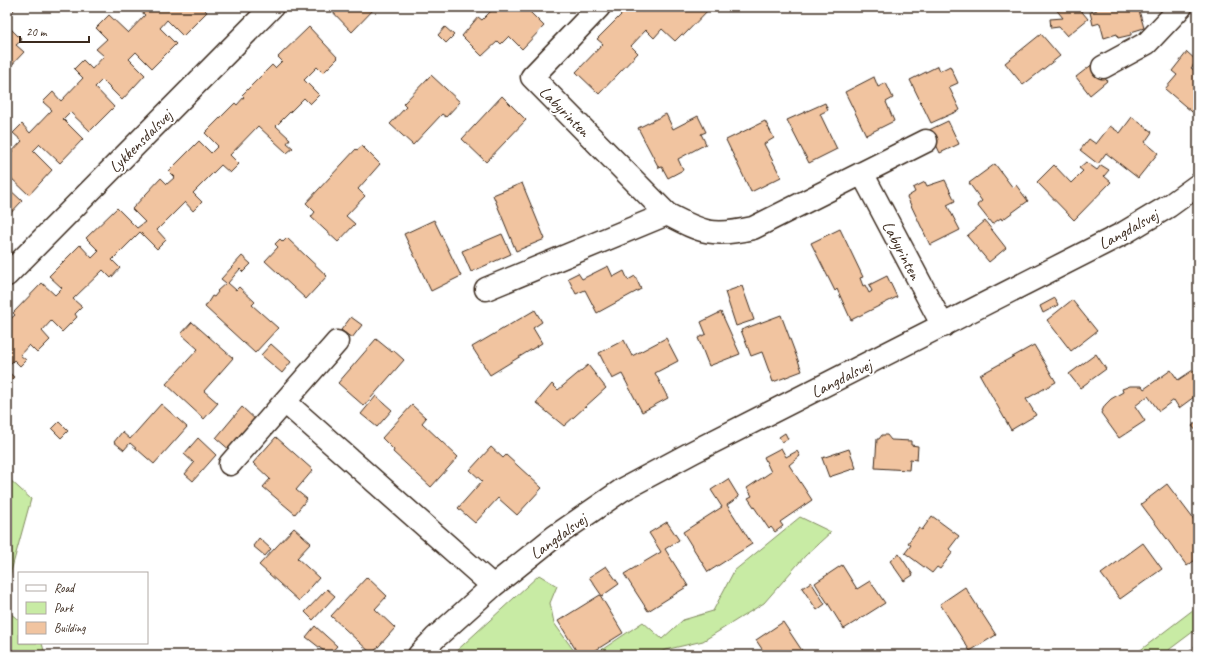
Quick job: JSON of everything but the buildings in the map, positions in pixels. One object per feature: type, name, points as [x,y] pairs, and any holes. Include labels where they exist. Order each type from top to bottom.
[{"type":"street","name":"Lykkensdalsvej","points":[[7,275],[272,7]]},
{"type":"street","name":"Labyrinten","points":[[599,7],[532,77],[667,214],[688,225],[706,232],[727,234],[753,228],[926,142]]},
{"type":"street","points":[[1103,67],[1147,43],[1180,7]]},
{"type":"street","name":"Labyrinten","points":[[862,173],[943,326]]},
{"type":"street","name":"Langdalsvej","points":[[419,655],[435,638],[493,586],[554,537],[622,490],[693,452],[1124,233],[1169,206],[1198,185]]},
{"type":"street","points":[[486,289],[667,214]]},
{"type":"street","points":[[230,464],[337,342]]},
{"type":"street","points":[[285,402],[493,586]]},
{"type":"path","points":[[1185,655],[1198,645]]},
{"type":"green space","points":[[7,477],[31,499],[7,586]]},
{"type":"green space","points":[[800,517],[831,532],[805,556],[764,603],[703,641],[665,650],[655,655],[594,655],[643,622],[662,639],[683,620],[713,611],[734,571]]},
{"type":"green space","points":[[539,575],[557,586],[550,603],[554,623],[577,655],[452,655]]},
{"type":"green space","points":[[1198,606],[1198,628],[1162,655],[1134,655]]},
{"type":"green space","points":[[7,611],[18,619],[18,644],[42,644],[45,655],[7,655]]}]
